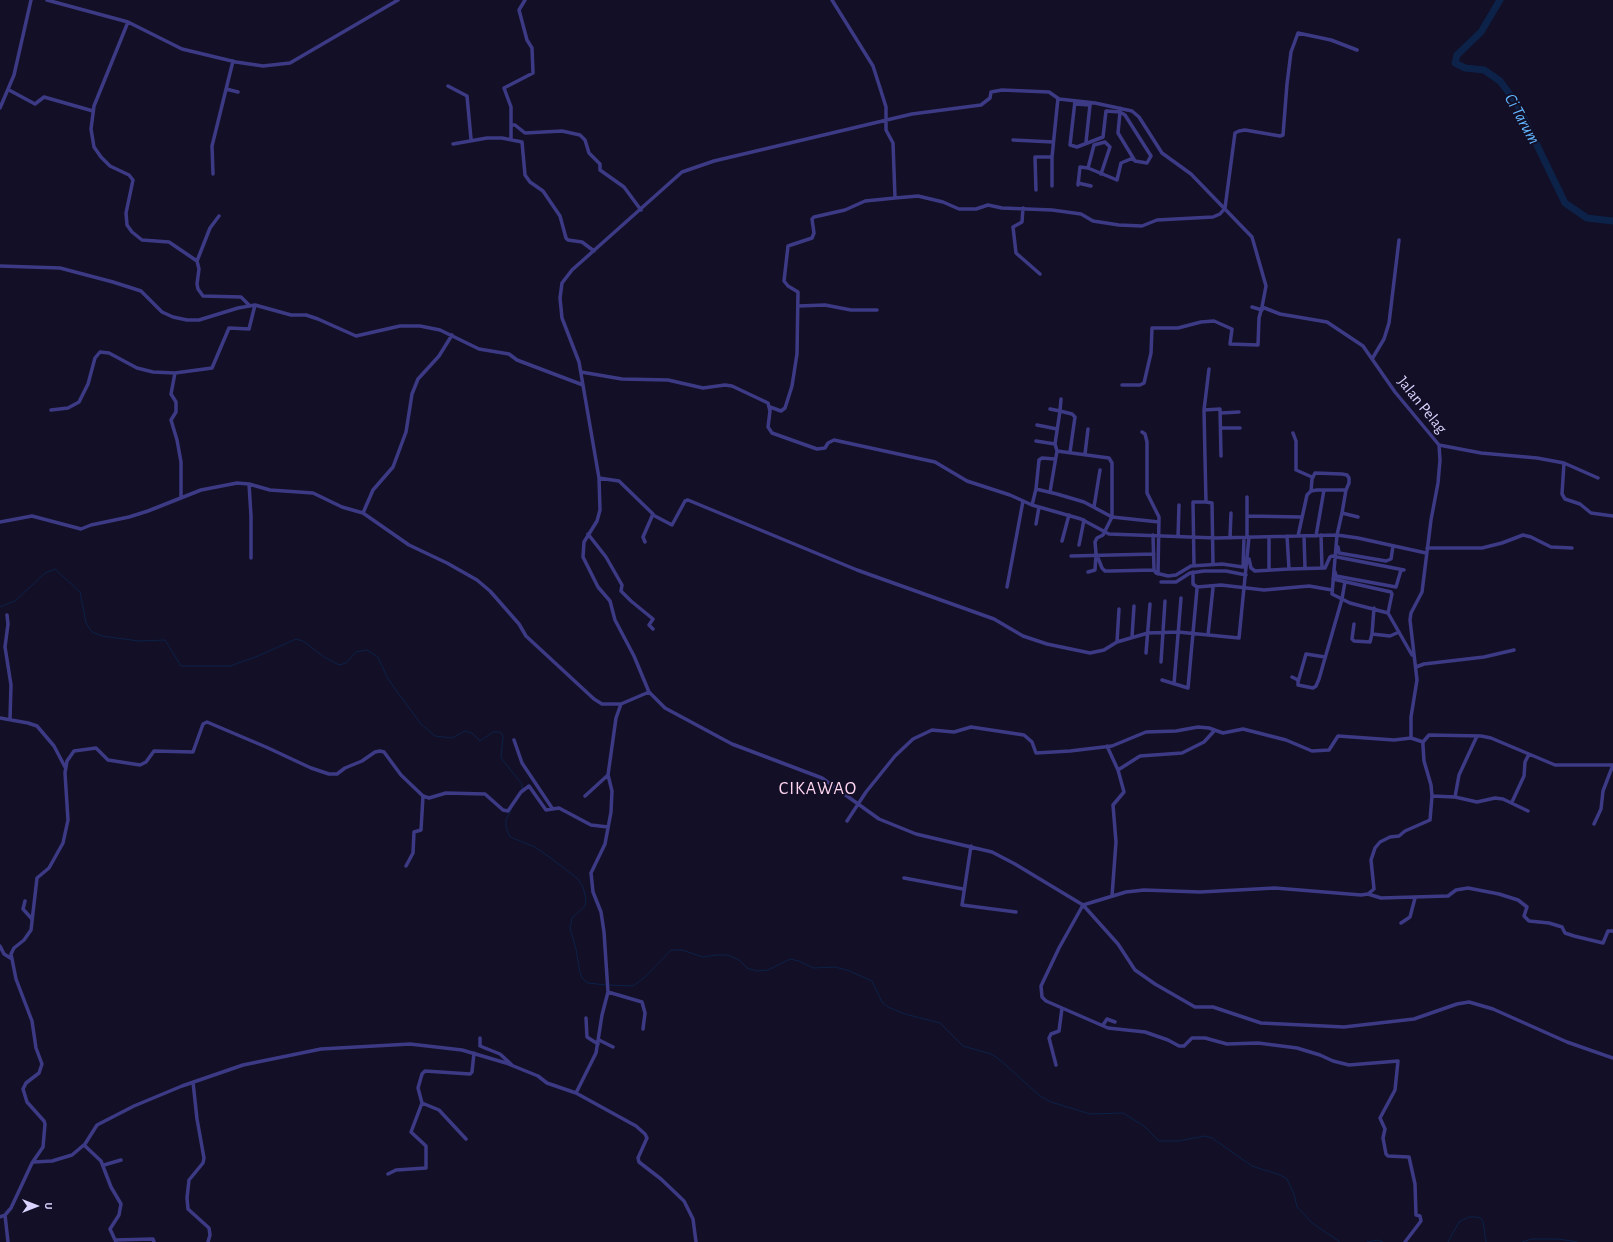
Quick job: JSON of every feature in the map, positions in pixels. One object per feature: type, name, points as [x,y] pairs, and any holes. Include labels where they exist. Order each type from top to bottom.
[{"type":"street","points":[[0,108],[9,90],[31,0]]},
{"type":"street","points":[[47,0],[128,22],[182,49],[233,61],[263,66],[290,62],[398,0]]},
{"type":"street","points":[[511,139],[511,107],[504,88],[533,73],[532,48],[527,40],[519,10],[525,0]]},
{"type":"street","points":[[832,0],[872,66],[886,107],[887,133],[893,143],[895,198]]},
{"type":"street","points":[[128,22],[93,111],[91,129],[94,148],[110,166],[133,180],[126,213],[129,228],[142,240],[169,242],[197,261]]},
{"type":"street","points":[[581,372],[622,379],[668,380],[703,388],[729,385],[766,402],[770,407],[783,410],[791,391],[798,348],[798,292],[784,282],[786,250],[789,245],[812,238],[814,233],[812,217],[845,210],[865,201],[918,196],[943,202],[959,209],[976,209],[988,205],[1002,208],[1023,208],[1081,214],[1095,221],[1139,226],[1157,220],[1213,218],[1226,208],[1235,134],[1239,131],[1245,130],[1280,136],[1283,135],[1291,52],[1298,33],[1332,40],[1357,50]]},
{"type":"street","points":[[212,174],[212,146],[233,61]]},
{"type":"street","points":[[448,86],[467,96],[471,139]]},
{"type":"street","points":[[226,89],[238,92]]},
{"type":"street","points":[[9,90],[35,104],[44,97],[93,111]]},
{"type":"street","points":[[1086,142],[1090,105],[1058,98],[1046,92],[998,90],[991,92],[990,98],[981,106],[922,112],[714,161],[686,170],[659,192],[569,274],[561,288],[560,298],[562,318],[579,362],[599,478],[600,510],[597,521],[582,546],[583,557],[598,588],[610,601],[615,620],[634,656],[649,692],[665,708],[732,744],[770,760],[822,778],[857,805],[879,819],[929,838],[971,846],[992,852],[1015,864],[1083,905],[1118,944],[1135,970],[1155,984],[1195,1007],[1213,1007],[1261,1023],[1344,1028],[1414,1019],[1467,1002],[1493,1009],[1567,1042],[1613,1058]]},
{"type":"street","points":[[1052,186],[1053,142],[1058,98]]},
{"type":"street","points":[[1075,102],[1070,145],[1077,146],[1103,137],[1106,111],[1120,110],[1125,115],[1151,156],[1147,163],[1136,161],[1133,158],[1118,133],[1120,110]]},
{"type":"street","points":[[1075,102],[1135,113],[1162,153],[1191,174],[1226,208],[1254,240],[1266,286],[1259,318],[1258,345],[1230,344],[1232,329],[1214,321],[1201,322],[1178,328],[1152,328],[1151,353],[1144,383],[1140,385],[1122,385]]},
{"type":"street","points":[[511,125],[515,125],[524,133],[562,131],[580,134],[585,140],[589,153],[600,164],[600,170],[623,186],[641,210]]},
{"type":"street","points":[[453,144],[471,139],[487,138],[511,139],[522,142],[525,175],[530,182],[543,191],[560,216],[566,238],[582,242],[594,251]]},
{"type":"street","points":[[1012,140],[1053,142]]},
{"type":"street","points":[[1088,168],[1094,145],[1105,142],[1110,147],[1101,174]]},
{"type":"street","points":[[1036,190],[1035,157],[1052,157]]},
{"type":"street","points":[[1091,186],[1078,184],[1080,167],[1088,168],[1117,180],[1121,163],[1133,158]]},
{"type":"street","points":[[1023,208],[1022,222],[1013,226],[1016,253],[1040,274]]},
{"type":"street","points":[[219,216],[210,228],[197,261],[199,270],[197,284],[198,289],[203,296],[241,297],[249,305]]},
{"type":"street","points":[[1372,360],[1384,339],[1389,323],[1399,240]]},
{"type":"street","points":[[0,266],[60,268],[113,282],[141,291],[162,312],[173,317],[187,320],[199,320],[249,305],[255,305],[291,315],[306,315],[356,336],[400,326],[440,330],[479,349],[509,354],[517,360],[583,385]]},
{"type":"street","points":[[51,410],[68,408],[79,402],[88,384],[95,358],[100,352],[109,353],[116,358],[142,370],[153,372],[175,373],[212,367],[229,328],[249,329],[255,305]]},
{"type":"street","points":[[798,306],[825,305],[851,310],[877,310]]},
{"type":"street","name":"Jalan Pelag","points":[[1252,307],[1280,314],[1327,322],[1363,346],[1395,392],[1439,445],[1439,468],[1422,592],[1411,614],[1416,667],[1416,692],[1410,726],[1411,738]]},
{"type":"street","points":[[363,513],[373,490],[393,467],[406,432],[412,394],[418,379],[439,356],[452,335]]},
{"type":"street","points":[[1206,502],[1204,410],[1209,369]]},
{"type":"street","points":[[175,373],[171,394],[176,402],[176,412],[171,420],[177,440],[181,462],[181,497]]},
{"type":"street","points":[[1050,492],[1057,451],[1055,444],[1061,400]]},
{"type":"street","points":[[770,407],[768,429],[772,433],[782,437],[817,449],[825,448],[834,440],[931,461],[942,465],[964,480],[1010,494],[1032,505],[1084,520],[1103,532],[1113,534],[1158,535],[1194,538],[1338,536],[1427,551],[1482,548],[1524,535],[1551,547],[1572,548]]},
{"type":"street","points":[[1050,409],[1072,414],[1075,417],[1070,452]]},
{"type":"street","points":[[1204,410],[1220,409],[1221,456]]},
{"type":"street","points":[[1220,413],[1239,412]]},
{"type":"street","points":[[1037,425],[1058,429]]},
{"type":"street","points":[[1221,428],[1240,428]]},
{"type":"street","points":[[1085,454],[1088,429]]},
{"type":"street","points":[[1142,432],[1146,436],[1148,450],[1147,493],[1157,511],[1159,522],[1158,574]]},
{"type":"street","points":[[1293,433],[1296,440],[1296,470],[1312,477]]},
{"type":"street","points":[[1036,441],[1055,444]]},
{"type":"street","points":[[1439,445],[1481,453],[1537,458],[1564,463],[1598,478]]},
{"type":"street","points":[[1057,451],[1107,457],[1112,464],[1112,517],[1102,535],[1096,539],[1097,555],[1095,570],[1088,572]]},
{"type":"street","points":[[1032,505],[1036,490],[1039,460],[1042,458],[1055,459]]},
{"type":"street","points":[[1564,463],[1562,494],[1565,499],[1580,504],[1591,513],[1613,516]]},
{"type":"street","points":[[1094,507],[1100,470]]},
{"type":"street","points":[[1298,536],[1305,499],[1311,491],[1312,477],[1315,473],[1347,475],[1349,483],[1346,490],[1338,536],[1332,590],[1334,595],[1342,600],[1388,613]]},
{"type":"street","points":[[599,478],[618,481],[653,515],[672,525],[685,501],[688,500],[857,570],[980,613],[994,619],[1023,636],[1047,644],[1090,653],[1097,652],[1116,642],[1148,633],[1178,632],[1239,638],[1243,588],[1248,557],[1247,538]]},
{"type":"street","points":[[0,522],[32,516],[81,529],[90,525],[129,517],[148,511],[181,497],[211,488],[237,483],[249,484],[270,490],[313,493],[342,507],[363,513],[409,545],[447,563],[477,580],[490,591],[515,619],[526,636],[594,699],[602,704],[621,704],[649,692]]},
{"type":"street","points":[[249,484],[252,516],[250,558]]},
{"type":"street","points":[[1036,490],[1050,492],[1094,507],[1112,517],[1159,522]]},
{"type":"street","points":[[1316,536],[1324,490]]},
{"type":"street","points":[[1311,491],[1346,490]]},
{"type":"street","points":[[1153,535],[1154,570],[1158,574],[1173,576],[1187,567],[1213,564],[1243,568],[1247,538],[1247,496]]},
{"type":"street","points":[[1008,587],[1023,501]]},
{"type":"street","points":[[1194,566],[1193,502],[1212,502],[1213,564]]},
{"type":"street","points":[[1178,505],[1178,537]]},
{"type":"street","points":[[1036,524],[1040,507]]},
{"type":"street","points":[[1230,538],[1231,513]]},
{"type":"street","points":[[1342,513],[1358,516]]},
{"type":"street","points":[[645,542],[643,537],[653,515]]},
{"type":"street","points":[[1062,541],[1069,515]]},
{"type":"street","points":[[1248,516],[1301,517]]},
{"type":"street","points":[[1078,545],[1084,520]]},
{"type":"street","points":[[588,534],[606,557],[622,585],[621,591],[653,619],[649,625],[653,629]]},
{"type":"street","points":[[1288,536],[1289,569]]},
{"type":"street","points":[[1304,536],[1305,568]]},
{"type":"street","points":[[1321,536],[1322,568]]},
{"type":"street","points":[[1338,536],[1339,553],[1386,561],[1391,559],[1393,546]]},
{"type":"street","points":[[1269,537],[1269,569]]},
{"type":"street","points":[[1071,556],[1154,554]]},
{"type":"street","points":[[1097,555],[1102,568],[1105,571],[1154,570]]},
{"type":"street","points":[[1248,557],[1252,570],[1322,568],[1327,567],[1330,556],[1336,557],[1402,570],[1397,586],[1336,576],[1336,557]]},
{"type":"street","points":[[1161,582],[1176,582],[1193,572],[1213,570],[1246,575]]},
{"type":"street","points":[[1193,572],[1193,584],[1195,586],[1221,585],[1264,590],[1309,586],[1332,590]]},
{"type":"street","points":[[1333,579],[1391,592],[1388,613],[1414,657]]},
{"type":"street","points":[[1325,657],[1306,654],[1298,680],[1298,684],[1300,686],[1312,688],[1316,686],[1325,657],[1342,600],[1345,582]]},
{"type":"street","points":[[1162,680],[1188,688],[1197,588]]},
{"type":"street","points":[[1208,635],[1213,588]]},
{"type":"street","points":[[1174,684],[1181,598]]},
{"type":"street","points":[[1161,662],[1166,601]]},
{"type":"street","points":[[1146,653],[1150,604]]},
{"type":"street","points":[[1132,637],[1134,606]]},
{"type":"street","points":[[1354,624],[1352,639],[1354,641],[1370,642],[1374,608]]},
{"type":"street","points":[[1116,642],[1119,609]]},
{"type":"street","points":[[7,615],[8,624],[5,647],[6,666],[11,685],[10,718]]},
{"type":"street","points":[[1372,634],[1390,636],[1399,632]]},
{"type":"street","points":[[1416,667],[1424,664],[1458,661],[1514,650]]},
{"type":"street","points":[[1292,677],[1298,680]]},
{"type":"street","points":[[576,1093],[589,1069],[599,1042],[601,1019],[608,992],[604,932],[601,912],[593,892],[591,873],[605,844],[612,802],[612,791],[608,775],[615,725],[621,704]]},
{"type":"street","points":[[0,718],[10,718],[37,726],[54,746],[66,768]]},
{"type":"street","points":[[0,1218],[11,1208],[32,1163],[43,1147],[44,1121],[27,1102],[23,1089],[26,1083],[39,1073],[42,1064],[36,1048],[32,1021],[16,979],[12,959],[14,948],[24,940],[31,930],[37,878],[49,868],[58,854],[67,830],[68,797],[64,781],[66,768],[71,753],[77,749],[96,748],[108,760],[136,765],[146,762],[154,751],[191,754],[194,752],[203,724],[207,722],[324,773],[338,774],[345,768],[362,761],[380,750],[384,752],[401,775],[423,796],[428,798],[446,793],[485,794],[503,810],[508,811],[527,786],[531,787],[546,810],[559,808],[591,825],[608,827]]},
{"type":"street","points":[[847,821],[857,805],[895,756],[913,739],[932,730],[954,732],[971,727],[1013,733],[1026,736],[1032,742],[1036,753],[1070,751],[1107,746],[1122,743],[1146,732],[1176,731],[1198,727],[1224,733],[1243,729],[1286,740],[1314,751],[1329,750],[1338,736],[1394,740],[1411,738],[1423,742]]},
{"type":"street","points":[[1118,770],[1140,756],[1182,753],[1204,742],[1215,730]]},
{"type":"street","points":[[1423,742],[1432,735],[1477,736],[1495,739],[1555,765],[1613,765],[1603,791],[1601,809],[1594,824]]},
{"type":"street","points":[[1455,797],[1459,775],[1477,736]]},
{"type":"street","points":[[514,740],[522,763],[552,808]]},
{"type":"street","points":[[1368,894],[1374,887],[1371,864],[1378,845],[1386,838],[1399,836],[1405,831],[1430,820],[1432,796],[1430,781],[1424,761],[1423,742]]},
{"type":"street","points":[[1107,746],[1118,770],[1124,792],[1114,805],[1116,842],[1112,896]]},
{"type":"street","points":[[1512,802],[1524,776],[1525,762],[1529,754]]},
{"type":"street","points":[[585,796],[608,775]]},
{"type":"street","points":[[406,866],[412,853],[414,832],[421,830],[423,796]]},
{"type":"street","points":[[1432,796],[1455,797],[1477,802],[1495,798],[1512,802],[1528,811]]},
{"type":"street","points":[[971,846],[963,889],[962,905],[1016,912]]},
{"type":"street","points":[[904,878],[963,889]]},
{"type":"street","points":[[1405,1242],[1421,1221],[1420,1216],[1416,1215],[1415,1184],[1412,1178],[1410,1158],[1388,1156],[1386,1154],[1384,1138],[1385,1129],[1380,1118],[1395,1090],[1398,1077],[1397,1060],[1349,1065],[1297,1048],[1258,1044],[1227,1044],[1205,1038],[1192,1038],[1184,1046],[1181,1046],[1145,1032],[1116,1030],[1062,1008],[1043,998],[1041,986],[1059,948],[1083,905],[1126,892],[1144,890],[1200,892],[1276,888],[1357,895],[1368,894],[1381,898],[1415,898],[1450,896],[1456,889],[1466,888],[1493,892],[1516,899],[1526,906],[1524,916],[1529,921],[1550,923],[1562,927],[1565,933],[1574,936],[1603,943],[1608,931],[1613,932]]},
{"type":"street","points":[[1401,923],[1410,917],[1415,898]]},
{"type":"street","points":[[25,901],[23,909],[32,919]]},
{"type":"street","points":[[0,946],[4,954],[12,959]]},
{"type":"street","points":[[608,992],[642,1002],[645,1013],[644,1030]]},
{"type":"street","points":[[1056,1066],[1049,1038],[1051,1034],[1059,1031],[1062,1008]]},
{"type":"street","points":[[586,1018],[587,1037],[613,1046]]},
{"type":"street","points":[[1103,1025],[1107,1019],[1115,1022]]},
{"type":"street","points":[[480,1038],[480,1046],[500,1054],[513,1066]]},
{"type":"street","points":[[32,1163],[66,1158],[78,1152],[97,1125],[134,1106],[193,1082],[242,1065],[321,1048],[410,1044],[474,1053],[513,1066],[538,1076],[547,1083],[576,1093],[624,1119],[645,1134],[646,1142],[638,1158],[639,1162],[661,1179],[684,1201],[692,1220],[696,1242]]},
{"type":"street","points":[[388,1174],[396,1170],[426,1168],[426,1146],[411,1132],[422,1103],[418,1088],[424,1071],[470,1074],[472,1072],[474,1053]]},
{"type":"street","points":[[193,1082],[197,1119],[204,1158],[203,1163],[189,1180],[187,1198],[188,1208],[209,1228],[210,1235],[208,1242]]},
{"type":"street","points":[[422,1103],[439,1110],[466,1139]]},
{"type":"street","points":[[84,1145],[99,1158],[104,1165],[110,1187],[121,1204],[119,1215],[110,1229],[116,1241],[153,1239],[154,1242]]},
{"type":"street","points":[[104,1165],[121,1160]]},
{"type":"street","points":[[5,1215],[8,1242]]},
{"type":"waterway","name":"Ci Tarum","points":[[1500,0],[1481,32],[1457,55],[1455,63],[1465,68],[1484,70],[1500,81],[1517,104],[1565,203],[1587,218],[1613,221]]},
{"type":"waterway","points":[[0,607],[15,601],[45,573],[55,569],[80,592],[86,623],[92,632],[102,636],[139,641],[165,640],[181,666],[230,666],[258,656],[296,639],[303,641],[324,657],[339,665],[346,663],[356,652],[367,650],[378,657],[387,677],[395,689],[421,724],[435,736],[452,738],[465,731],[472,733],[480,741],[493,732],[500,732],[503,736],[501,758],[522,784],[522,790]]},
{"type":"waterway","points":[[512,808],[506,820],[506,827],[510,837],[535,847],[578,879],[583,887],[586,899],[585,906],[572,918],[570,928],[576,949],[580,973],[583,979],[588,983],[606,985]]},
{"type":"waterway","points":[[609,985],[633,986],[645,977],[671,950],[682,950],[703,957],[728,955],[739,960],[747,968],[757,971],[768,970],[790,959],[799,961],[813,968],[835,967],[847,970],[872,981],[882,1002],[888,1007],[905,1014],[940,1023],[963,1046],[991,1054],[999,1059],[1040,1096],[1051,1102],[1090,1114],[1123,1113],[1144,1126],[1159,1141],[1178,1141],[1205,1136],[1212,1138],[1252,1166],[1280,1175],[1287,1179],[1294,1194],[1297,1207],[1312,1223],[1340,1242]]},
{"type":"waterway","points":[[1448,1242],[1459,1222],[1469,1217],[1481,1218],[1486,1242]]},
{"type":"waterway","points":[[1522,1242],[1532,1239],[1558,1239],[1578,1242]]},
{"type":"waterway","points":[[1367,1242],[1378,1240],[1383,1242]]},
{"type":"district","name":"CIKAWAO","points":[[818,789]]}]
